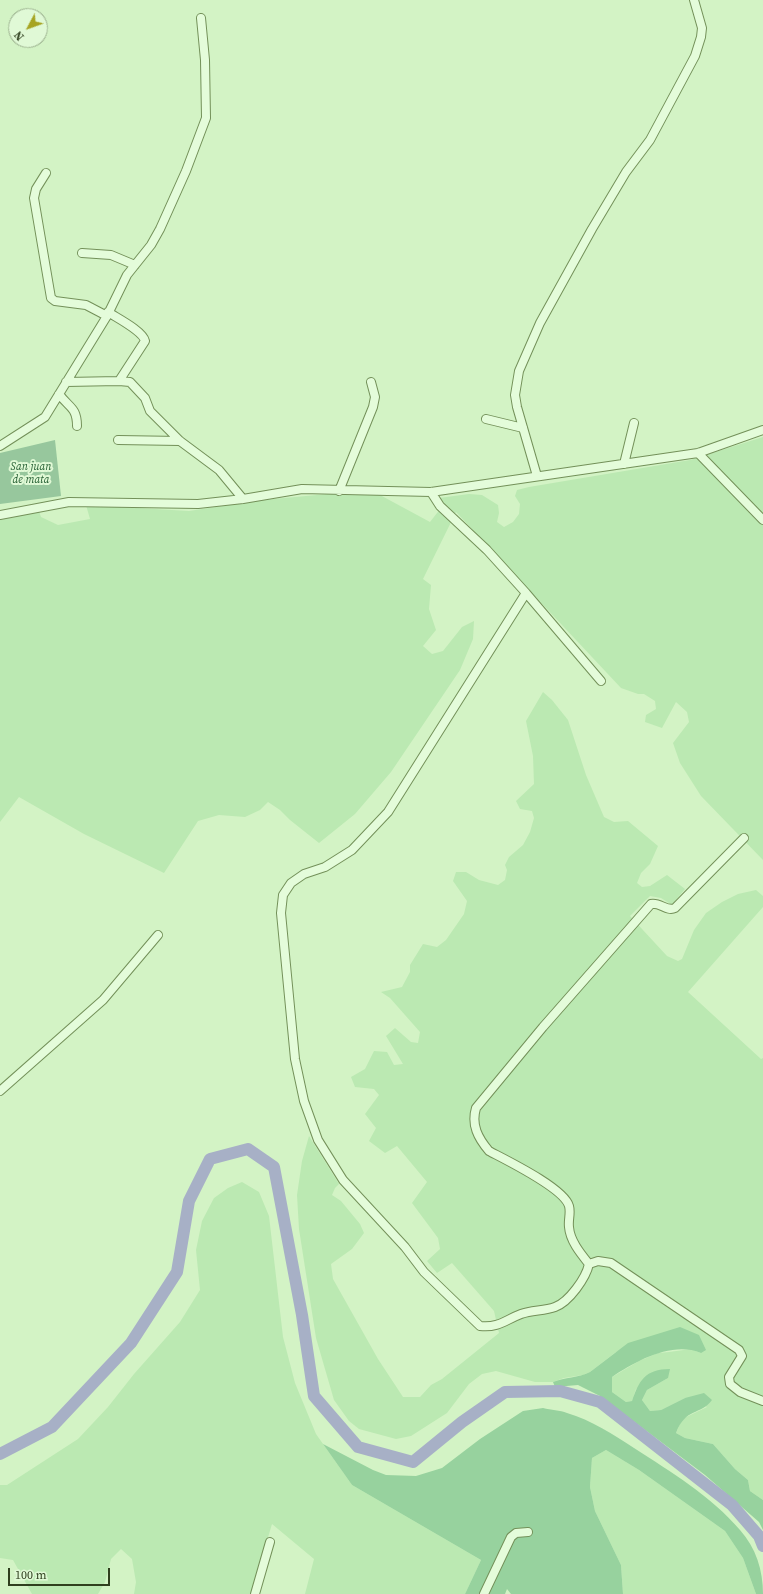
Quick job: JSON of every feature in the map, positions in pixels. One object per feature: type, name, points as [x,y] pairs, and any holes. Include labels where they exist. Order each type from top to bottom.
[{"type":"street","points":[[537,476],[517,408],[515,395],[519,372],[540,323],[592,229],[626,172],[650,140],[695,56],[700,42],[702,28],[694,0]]},
{"type":"street","points":[[0,446],[45,417],[108,314],[127,275],[151,245],[160,229],[186,171],[206,118],[205,60],[201,18]]},
{"type":"street","points":[[46,173],[36,189],[34,198],[51,298],[55,301],[86,305],[108,314],[136,330],[144,337],[145,341],[119,381]]},
{"type":"street","points":[[82,253],[111,254],[135,265]]},
{"type":"street","points":[[66,382],[126,381],[133,385],[146,398],[150,411],[180,441],[219,470],[243,499]]},
{"type":"street","points":[[339,491],[373,407],[375,396],[371,382]]},
{"type":"street","points":[[59,394],[67,405],[77,414],[77,426]]},
{"type":"street","points":[[486,419],[523,428]]},
{"type":"street","points":[[624,464],[634,423]]},
{"type":"street","points":[[0,515],[69,502],[198,504],[243,499],[302,489],[431,492],[698,453],[763,430]]},
{"type":"street","points":[[118,440],[180,441]]},
{"type":"street","points":[[698,453],[763,520]]},
{"type":"street","points":[[431,492],[440,506],[487,550],[602,680]]},
{"type":"street","points":[[526,593],[388,812],[352,850],[325,867],[304,874],[291,883],[283,895],[281,913],[295,1059],[304,1101],[318,1140],[343,1180],[405,1247],[424,1272],[480,1326],[494,1326],[529,1312],[558,1306],[579,1285],[587,1272],[589,1264]]},
{"type":"street","points":[[589,1264],[577,1249],[570,1232],[569,1206],[567,1201],[563,1196],[544,1182],[489,1151],[483,1143],[474,1124],[476,1108],[543,1027],[651,904],[657,903],[670,909],[675,908],[744,838]]},
{"type":"street","points":[[0,1091],[103,1000],[126,975],[158,935]]},
{"type":"street","points":[[589,1264],[598,1261],[610,1263],[623,1270],[739,1350],[742,1356],[729,1377],[729,1382],[740,1392],[763,1401]]},
{"type":"street","points":[[484,1594],[511,1537],[516,1533],[528,1532]]},
{"type":"street","points":[[255,1594],[270,1542]]},
{"type":"green space","points":[[763,437],[763,860],[701,796],[680,763],[673,743],[689,722],[687,712],[676,702],[662,728],[645,722],[646,715],[656,709],[655,701],[644,694],[638,694],[621,688],[456,512],[423,579],[431,585],[429,609],[436,630],[423,646],[432,654],[443,651],[462,627],[474,621],[473,639],[460,670],[391,772],[355,814],[319,843],[280,810],[268,802],[260,810],[245,817],[219,815],[198,821],[164,873],[84,834],[19,797],[0,822],[0,520],[39,511],[41,517],[58,525],[90,519],[86,505],[189,511],[262,500],[328,494],[380,495],[430,522],[444,504],[439,498],[469,494],[482,495],[498,505],[499,513],[497,522],[504,527],[513,522],[519,514],[520,504],[515,496],[517,490],[690,460]]},
{"type":"green space","name":"San juan de mata","points":[[55,440],[61,496],[0,504],[0,453]]},
{"type":"green space","points":[[543,692],[552,700],[568,720],[586,775],[604,817],[614,822],[628,821],[658,846],[650,864],[641,873],[637,883],[642,887],[650,886],[667,875],[685,889],[672,905],[661,898],[650,896],[630,916],[667,956],[678,961],[682,959],[694,930],[706,913],[722,902],[738,894],[756,890],[763,896],[763,907],[688,992],[761,1059],[763,1058],[763,1500],[750,1491],[748,1480],[735,1469],[713,1444],[685,1438],[676,1433],[682,1419],[707,1407],[685,1398],[661,1410],[650,1411],[642,1400],[647,1390],[668,1378],[636,1389],[632,1401],[626,1402],[612,1392],[612,1377],[639,1361],[658,1353],[691,1349],[701,1353],[698,1335],[616,1352],[590,1372],[553,1382],[535,1382],[496,1371],[482,1374],[469,1384],[447,1413],[411,1436],[396,1439],[359,1429],[349,1421],[334,1400],[316,1338],[299,1229],[297,1195],[302,1161],[309,1136],[339,1184],[335,1188],[332,1195],[341,1201],[360,1224],[364,1233],[352,1249],[331,1264],[333,1279],[378,1359],[403,1397],[420,1397],[431,1385],[442,1379],[499,1333],[494,1311],[452,1263],[437,1273],[427,1261],[440,1249],[438,1238],[412,1203],[427,1182],[397,1146],[385,1153],[369,1141],[376,1128],[365,1114],[379,1095],[374,1089],[355,1087],[351,1077],[365,1069],[374,1051],[387,1052],[394,1065],[403,1064],[386,1036],[395,1028],[411,1042],[418,1043],[420,1032],[390,998],[381,992],[402,987],[410,972],[410,965],[423,944],[437,947],[446,940],[464,914],[467,901],[453,881],[456,872],[466,872],[479,880],[498,885],[505,880],[507,870],[505,865],[509,857],[523,845],[530,832],[534,818],[532,811],[520,809],[516,801],[534,784],[533,756],[526,721]]},
{"type":"green space","points":[[242,1182],[259,1192],[269,1216],[283,1337],[295,1383],[316,1434],[352,1485],[481,1560],[465,1594],[305,1594],[314,1559],[272,1524],[251,1594],[134,1594],[136,1582],[132,1559],[121,1549],[111,1559],[105,1582],[98,1594],[32,1594],[13,1560],[0,1558],[0,1485],[7,1485],[78,1439],[108,1407],[134,1374],[180,1322],[200,1290],[196,1250],[202,1221],[214,1198],[228,1188]]},
{"type":"green space","points":[[680,1327],[699,1335],[706,1350],[701,1353],[678,1349],[655,1354],[643,1359],[612,1377],[612,1392],[626,1402],[632,1401],[637,1388],[644,1378],[654,1371],[670,1369],[668,1378],[647,1390],[642,1400],[650,1411],[661,1410],[685,1398],[704,1393],[712,1400],[703,1408],[684,1419],[676,1433],[685,1438],[713,1444],[735,1469],[748,1480],[750,1491],[763,1500],[763,1530],[759,1522],[705,1475],[600,1396],[578,1385],[555,1387],[553,1382],[590,1372],[628,1343]]},
{"type":"green space","points":[[543,1408],[561,1411],[576,1416],[602,1428],[703,1495],[729,1518],[746,1537],[758,1560],[762,1576],[763,1594],[756,1594],[743,1558],[725,1531],[639,1470],[606,1450],[592,1458],[590,1487],[595,1511],[621,1565],[623,1594],[511,1594],[507,1589],[505,1594],[465,1594],[481,1560],[352,1485],[323,1444],[373,1470],[386,1475],[416,1476],[442,1468],[480,1439],[523,1411]]},
{"type":"green space","points":[[606,1450],[639,1470],[725,1531],[743,1558],[756,1594],[623,1594],[621,1565],[595,1511],[590,1487],[592,1458]]},
{"type":"waterway","points":[[0,1454],[52,1427],[131,1343],[177,1272],[189,1201],[210,1159],[248,1149],[274,1167],[302,1315],[314,1396],[358,1447],[413,1462],[462,1422],[505,1392],[560,1391],[600,1402],[732,1505],[759,1536],[763,1546]]}]
